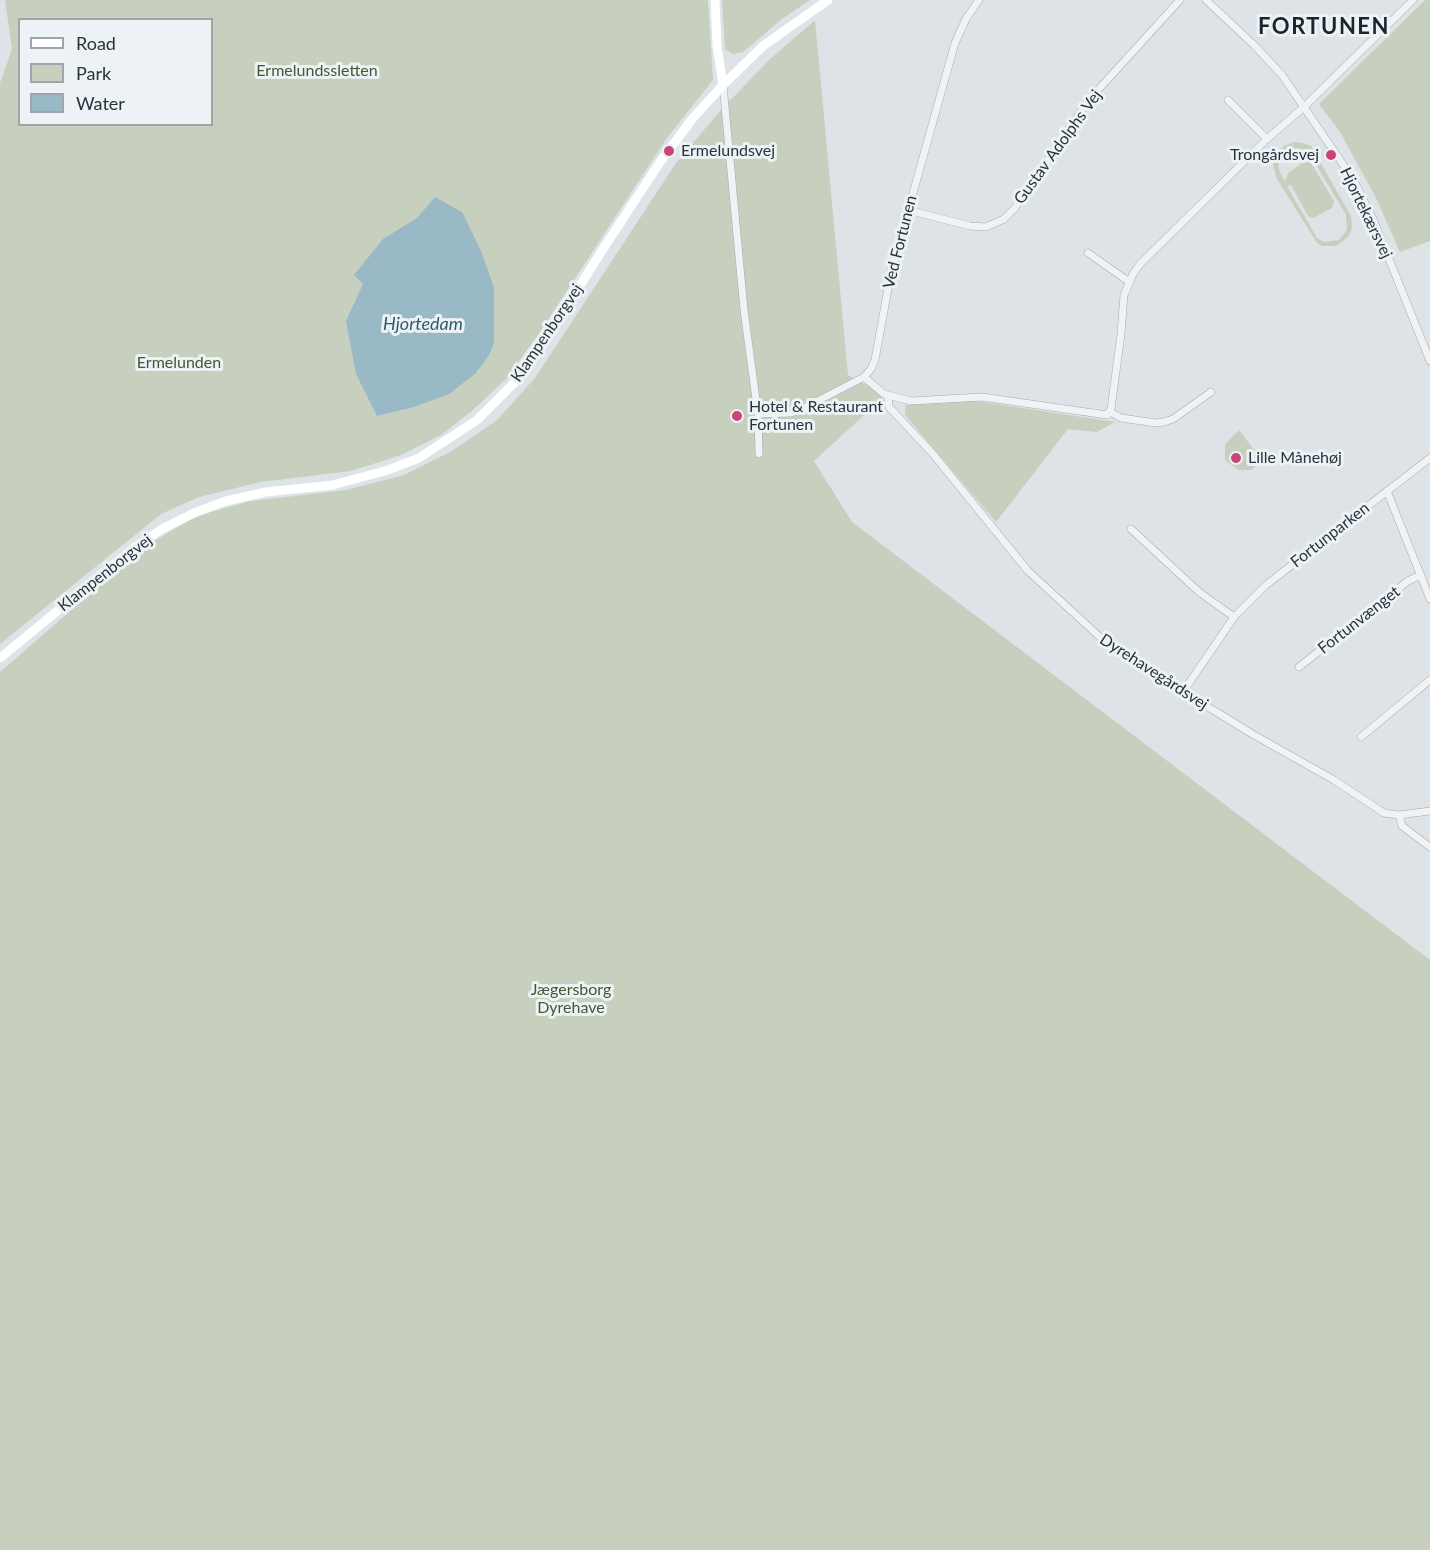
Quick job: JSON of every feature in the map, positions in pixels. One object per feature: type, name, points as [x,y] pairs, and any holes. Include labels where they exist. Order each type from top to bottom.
[{"type":"street","points":[[715,0],[717,46],[758,414],[759,454]]},
{"type":"street","name":"Klampenborgvej","points":[[0,658],[135,547],[162,529],[194,513],[226,501],[266,492],[333,485],[388,470],[419,458],[477,420],[519,378],[544,344],[660,162],[693,118],[763,46],[828,0]]},
{"type":"street","name":"Ved Fortunen","points":[[864,378],[875,360],[891,272],[955,43],[966,19],[979,0]]},
{"type":"street","name":"Gustav Adolphs Vej","points":[[908,210],[970,226],[986,227],[1004,219],[1088,101],[1179,0]]},
{"type":"street","name":"Hjortekærsvej","points":[[1206,0],[1282,75],[1353,179],[1373,219],[1430,361]]},
{"type":"street","points":[[1110,412],[1124,295],[1128,281],[1140,264],[1413,0]]},
{"type":"street","points":[[1228,100],[1267,139]]},
{"type":"street","points":[[1088,253],[1128,281]]},
{"type":"street","points":[[758,414],[791,412],[864,378],[888,396],[910,401],[982,397],[1103,416],[1110,412]]},
{"type":"street","points":[[1110,412],[1121,418],[1164,422],[1173,419],[1211,392]]},
{"type":"street","name":"Dyrehavegårdsvej","points":[[888,396],[889,407],[933,454],[1028,571],[1113,649],[1334,780],[1384,813],[1399,815],[1430,811]]},
{"type":"street","name":"Fortunparken","points":[[1183,692],[1234,617],[1266,585],[1430,458]]},
{"type":"street","name":"Fortunvænget","points":[[1387,491],[1430,599]]},
{"type":"street","points":[[1131,529],[1191,585],[1234,617]]},
{"type":"street","name":"Fortunvænget","points":[[1299,667],[1408,581],[1420,575]]},
{"type":"street","points":[[1361,737],[1430,680]]},
{"type":"street","points":[[1399,815],[1402,826],[1430,847]]},
{"type":"green space","name":"Ermelunden","points":[[5,0],[708,0],[713,80],[667,138],[540,332],[507,378],[473,410],[441,435],[401,455],[351,471],[261,482],[199,497],[161,514],[0,644],[0,83],[12,49]]},
{"type":"green space","points":[[722,0],[810,0],[782,19],[743,52],[733,54],[725,49]]},
{"type":"green space","points":[[1425,0],[1430,0],[1430,241],[1400,252],[1376,198],[1340,132],[1319,104]]},
{"type":"green space","name":"Jægersborg Dyrehave","points":[[815,20],[848,375],[886,395],[814,461],[852,522],[1430,960],[1430,1550],[0,1550],[0,672],[143,548],[196,516],[251,501],[346,490],[404,475],[452,451],[497,420],[535,378],[676,163],[720,111],[769,60]]},
{"type":"green space","points":[[1294,142],[1311,146],[1351,216],[1352,228],[1349,236],[1336,246],[1322,246],[1317,243],[1277,179],[1273,166],[1276,154],[1284,146]],"holes":[[[1296,148],[1308,151],[1346,215],[1347,230],[1339,240],[1324,242],[1317,238],[1287,186],[1291,185],[1308,216],[1313,218],[1332,208],[1334,201],[1311,163],[1304,162],[1288,173],[1285,181],[1278,166],[1280,159],[1288,150]]]},
{"type":"green space","points":[[969,400],[1115,422],[1097,432],[1068,429],[996,522],[905,415],[906,405]]},
{"type":"green space","points":[[1239,430],[1262,460],[1251,470],[1238,470],[1225,460],[1225,444]]},
{"type":"water","name":"Hjortedam","points":[[435,197],[462,212],[482,253],[494,288],[494,343],[489,355],[476,373],[449,394],[414,407],[377,416],[356,374],[346,321],[363,284],[354,275],[383,239],[417,218]]},
{"type":"place","name":"Ermelundsvej","points":[[669,151]]},
{"type":"place","name":"Trongårdsvej","points":[[1331,155]]},
{"type":"place","name":"Hotel & Restaurant Fortunen","points":[[737,416]]},
{"type":"place","name":"Lille Månehøj","points":[[1236,458]]},
{"type":"district","name":"FORTUNEN","points":[[1324,27]]},
{"type":"park label","name":"Ermelundssletten","points":[[317,71]]}]
